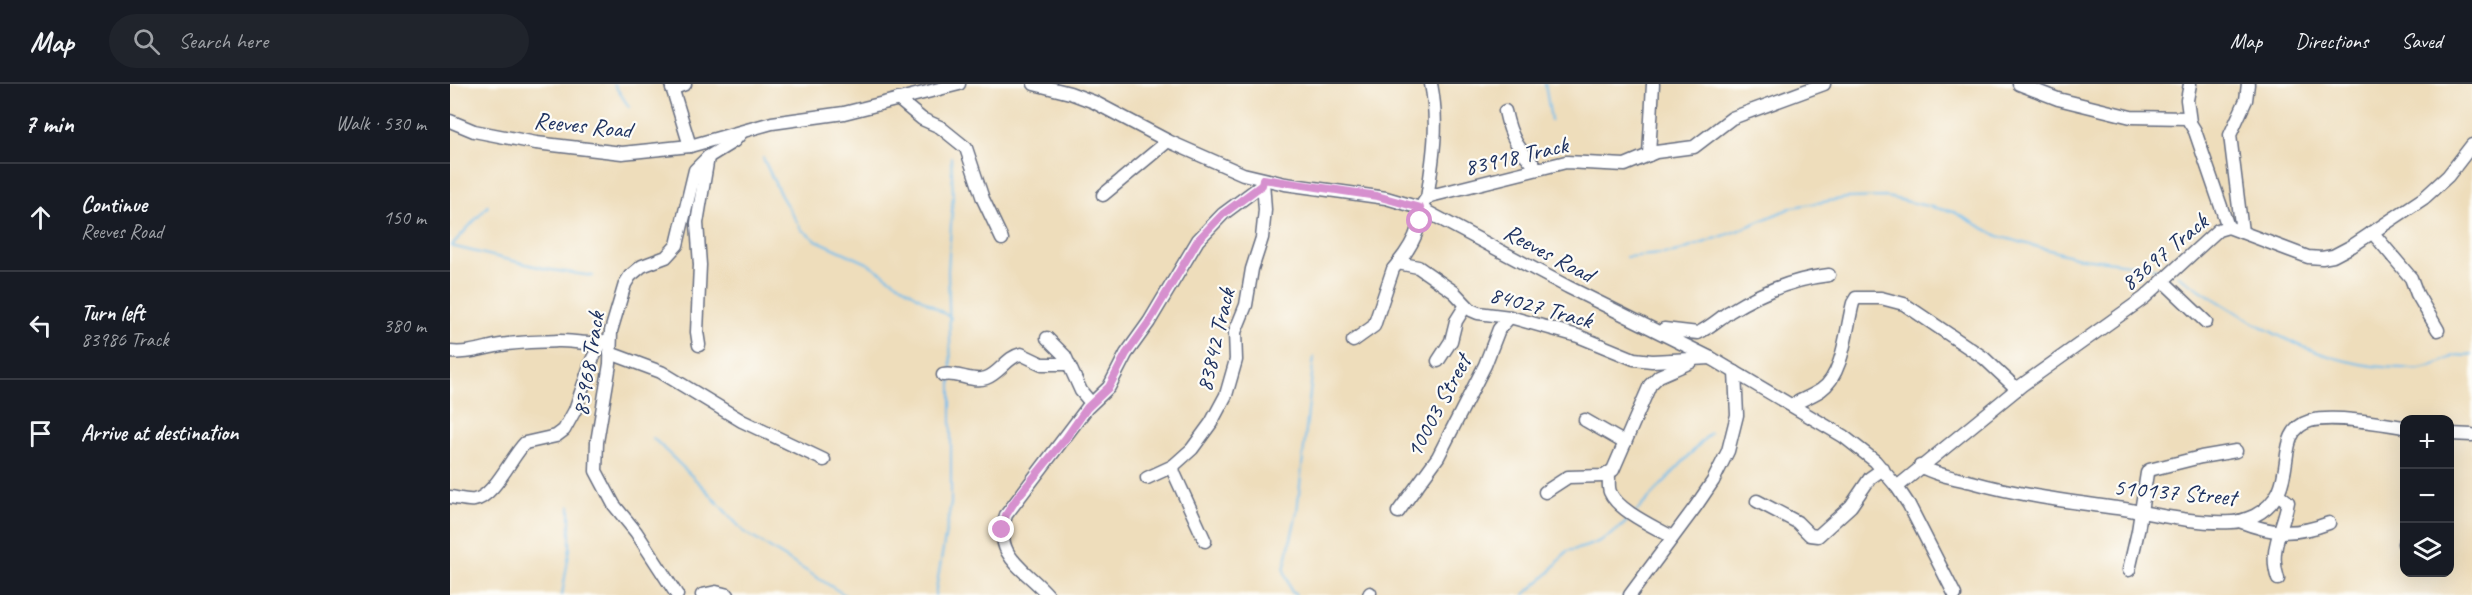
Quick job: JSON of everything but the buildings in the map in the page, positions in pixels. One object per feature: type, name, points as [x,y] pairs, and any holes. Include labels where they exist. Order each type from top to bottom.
[{"type":"street","points":[[685,84],[671,86],[690,146]]},
{"type":"street","name":"Reeves Road","points":[[453,125],[536,143],[622,153],[690,146],[786,120],[844,113],[953,84]]},
{"type":"street","name":"Reeves Road","points":[[1034,84],[1062,90],[1094,102],[1168,141],[1263,182],[1424,203],[1568,287],[1711,358],[1843,436],[1869,455],[1897,487],[1955,595]]},
{"type":"street","points":[[1353,341],[1374,326],[1393,269],[1407,253],[1420,221],[1436,134],[1431,84]]},
{"type":"street","points":[[1649,155],[1653,84]]},
{"type":"street","name":"83918 Track","points":[[1424,203],[1538,168],[1571,162],[1625,165],[1661,151],[1694,147],[1732,118],[1824,84]]},
{"type":"street","points":[[2020,84],[2058,99],[2131,117],[2181,116],[2190,122]]},
{"type":"street","points":[[2190,84],[2187,100],[2190,122],[2228,227]]},
{"type":"street","points":[[2242,232],[2230,135],[2246,100],[2248,84]]},
{"type":"street","points":[[898,99],[922,119],[948,132],[966,148],[983,199],[1002,239]]},
{"type":"street","points":[[1505,111],[1509,133],[1538,168]]},
{"type":"street","name":"83968 Track","points":[[677,595],[636,532],[614,505],[596,471],[597,442],[610,353],[606,340],[625,284],[630,276],[642,266],[670,254],[677,245],[695,170],[708,157],[731,144],[741,133]]},
{"type":"street","points":[[1103,195],[1168,141]]},
{"type":"street","name":"83697 Track","points":[[1897,487],[2017,389],[2144,298],[2215,232],[2228,227],[2315,258],[2339,253],[2433,191],[2448,176],[2472,144]]},
{"type":"street","points":[[699,345],[697,332],[700,265],[697,223],[708,157]]},
{"type":"street","points":[[1048,595],[1009,557],[1003,539],[1004,521],[1017,498],[1092,404],[1109,387],[1126,354],[1149,322],[1198,240],[1223,214],[1263,182]]},
{"type":"street","name":"83842 Track","points":[[1147,478],[1173,466],[1192,449],[1218,411],[1231,384],[1236,360],[1235,332],[1246,305],[1252,269],[1264,223],[1263,182]]},
{"type":"street","points":[[2372,232],[2411,278],[2417,294],[2438,330]]},
{"type":"street","points":[[1415,235],[1418,267]]},
{"type":"street","name":"84027 Track","points":[[1398,262],[1418,267],[1454,292],[1466,305],[1478,313],[1510,317],[1578,336],[1634,359],[1696,360],[1711,358]]},
{"type":"street","points":[[1651,327],[1698,333],[1774,287],[1797,280],[1829,275]]},
{"type":"street","points":[[2163,281],[2190,304],[2206,322]]},
{"type":"street","points":[[1792,405],[1821,390],[1830,380],[1841,355],[1853,303],[1856,298],[1860,297],[1881,298],[1904,304],[1984,358],[2017,389]]},
{"type":"street","points":[[1438,361],[1451,341],[1456,321],[1466,305]]},
{"type":"street","name":"10003 Street","points":[[1398,512],[1438,457],[1485,365],[1499,329],[1510,317]]},
{"type":"street","points":[[1047,338],[1065,356],[1081,391],[1092,404]]},
{"type":"street","points":[[450,352],[480,351],[501,345],[566,340],[606,340]]},
{"type":"street","points":[[450,497],[473,500],[480,498],[493,487],[525,443],[556,436],[564,429],[575,410],[592,360],[606,340]]},
{"type":"street","points":[[610,353],[661,372],[742,421],[824,460]]},
{"type":"street","points":[[943,375],[957,374],[983,379],[995,373],[1011,358],[1021,354],[1042,364],[1068,364]]},
{"type":"street","points":[[1545,492],[1568,477],[1598,477],[1609,473],[1618,462],[1644,395],[1654,380],[1696,360]]},
{"type":"street","points":[[1630,595],[1713,481],[1728,451],[1737,415],[1735,372]]},
{"type":"street","points":[[1585,420],[1625,443]]},
{"type":"street","points":[[2278,579],[2273,559],[2278,531],[2288,502],[2278,494],[2285,473],[2288,442],[2302,425],[2310,421],[2375,423],[2400,427]]},
{"type":"street","points":[[2454,434],[2472,435]]},
{"type":"street","points":[[2129,570],[2145,479],[2149,470],[2236,451]]},
{"type":"street","points":[[1173,466],[1174,473],[1205,541]]},
{"type":"street","name":"510137 Street","points":[[1920,466],[1939,474],[2015,494],[2215,522],[2239,521],[2266,508],[2278,494]]},
{"type":"street","points":[[1757,501],[1797,522],[1810,535],[1818,536],[1851,506],[1870,478],[1883,469]]},
{"type":"street","points":[[1609,473],[1610,489],[1614,499],[1633,515],[1672,537]]},
{"type":"street","points":[[2239,521],[2253,527],[2295,533],[2329,523]]},
{"type":"street","points":[[702,595],[716,592],[728,595]]},
{"type":"waterway","points":[[614,84],[629,107]]},
{"type":"waterway","points":[[1545,84],[1551,120]]},
{"type":"waterway","points":[[951,157],[953,194],[948,271],[951,370]]},
{"type":"waterway","points":[[763,158],[781,196],[802,230],[816,240],[867,263],[951,318]]},
{"type":"waterway","points":[[1626,257],[1674,253],[1737,231],[1793,207],[1847,198],[1887,197],[1954,212],[1998,236],[2075,257],[2144,266],[2164,271]]},
{"type":"waterway","points":[[451,246],[488,206]]},
{"type":"waterway","points":[[451,246],[551,270],[593,276]]},
{"type":"waterway","points":[[2177,275],[2256,324],[2312,350],[2341,360],[2371,366],[2418,369],[2433,366],[2456,355],[2472,355]]},
{"type":"waterway","points":[[1296,595],[1291,591],[1284,570],[1297,512],[1314,356]]},
{"type":"waterway","points":[[935,595],[951,503],[951,378]]},
{"type":"waterway","points":[[1636,512],[1710,433]]},
{"type":"waterway","points":[[653,438],[705,489],[744,532],[845,595]]},
{"type":"waterway","points":[[562,595],[570,548],[570,506]]},
{"type":"waterway","points":[[1524,595],[1549,573],[1567,551],[1602,540],[1630,518]]},
{"type":"route","points":[[1002,530],[1006,515],[1017,498],[1066,438],[1087,408],[1109,387],[1120,363],[1149,322],[1198,240],[1223,214],[1262,185],[1263,179],[1398,201],[1420,208],[1420,221]]}]
